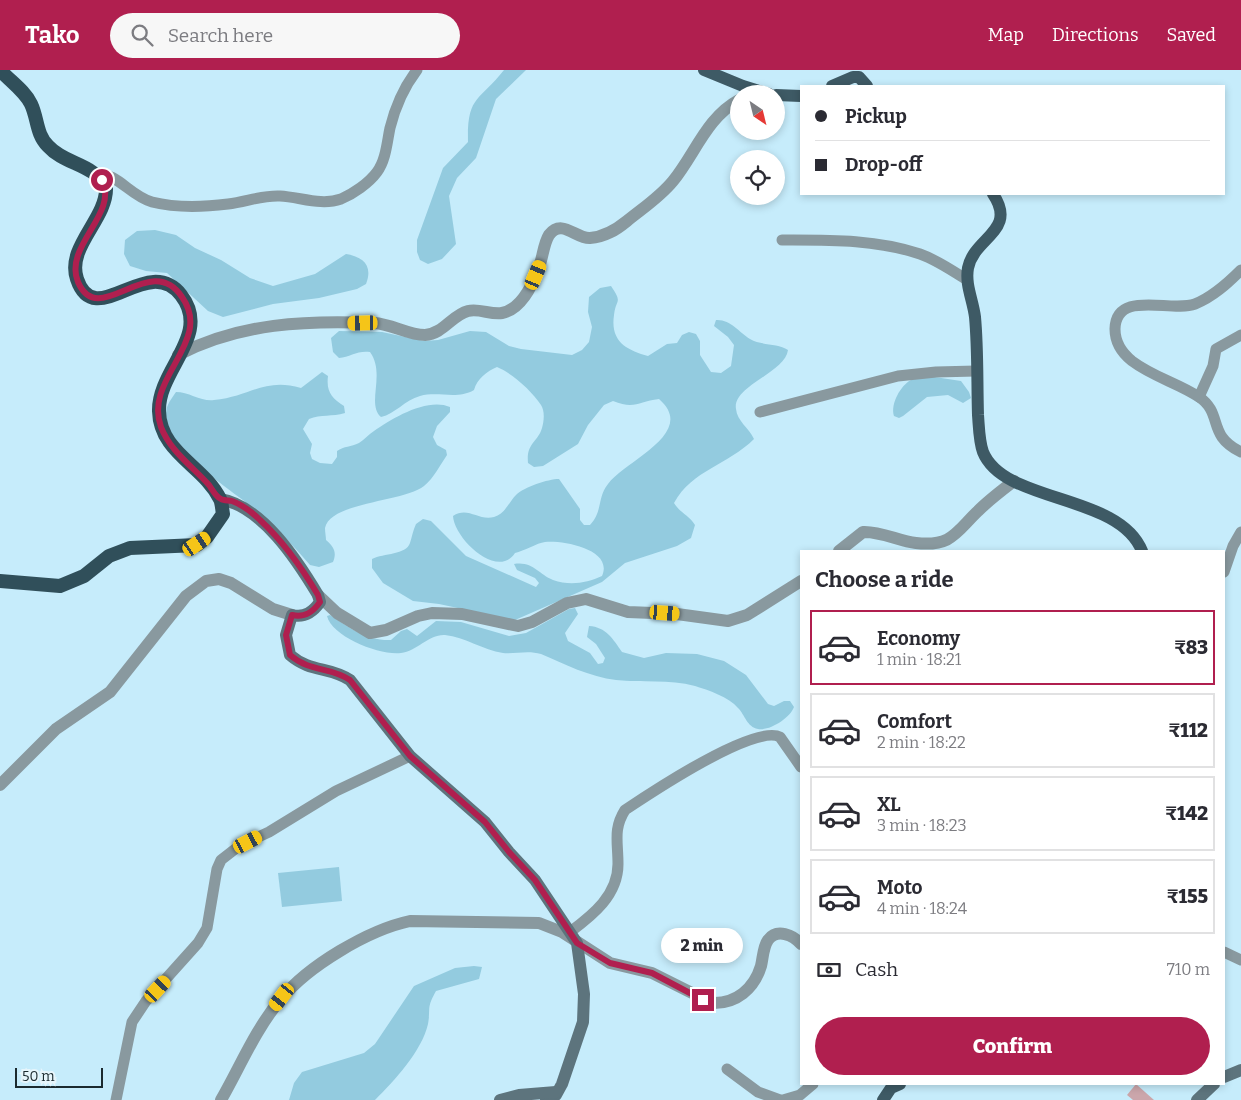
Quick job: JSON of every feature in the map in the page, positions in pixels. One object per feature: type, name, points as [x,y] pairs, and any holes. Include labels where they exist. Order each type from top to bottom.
[{"type":"highway","points":[[0,70],[30,102],[38,130],[47,146],[67,160],[96,174],[106,188],[106,195],[79,255],[75,272],[78,282],[89,297],[98,299],[118,294],[143,282],[165,283],[175,288],[188,306],[192,318],[192,328],[161,393],[159,409],[160,426],[167,440],[220,499],[223,514],[208,537],[197,544],[130,548],[110,556],[84,576],[60,586],[0,581]]},
{"type":"main road","points":[[704,70],[743,85]]},
{"type":"main road","points":[[834,85],[853,77],[859,77],[867,85]]},
{"type":"main road","points":[[785,95],[800,96]]},
{"type":"main road","points":[[994,195],[1000,207],[1001,218],[997,227],[969,266],[967,280],[975,316],[979,431],[984,454],[1001,473],[1014,481],[1071,502],[1116,522],[1129,532],[1138,542],[1142,550]]},
{"type":"main road","points":[[220,499],[244,507],[261,521],[282,544],[318,595],[320,602],[307,615],[292,615],[286,635],[290,655],[300,664],[311,668],[339,672],[350,680],[410,756],[485,822],[535,880],[577,943],[584,994],[583,1022],[558,1092],[546,1100]]},
{"type":"main road","points":[[1225,1077],[1241,1070]]},
{"type":"main road","points":[[884,1100],[891,1088],[898,1085]]},
{"type":"main road","points":[[1197,1100],[1213,1085]]},
{"type":"main road","points":[[500,1100],[519,1095],[558,1092]]},
{"type":"street","points":[[96,174],[104,173],[111,176],[140,198],[172,205],[229,204],[256,197],[280,196],[324,201],[340,199],[356,190],[378,171],[383,161],[390,126],[399,101],[417,70]]},
{"type":"street","points":[[178,355],[217,337],[288,324],[375,323],[427,335],[442,329],[467,311],[480,310],[501,313],[512,308],[522,299],[532,284],[549,236],[556,229],[569,229],[588,238],[605,236],[622,225],[657,198],[671,184],[713,122],[730,105]]},
{"type":"street","points":[[782,240],[856,242],[921,254],[949,268],[967,280]]},
{"type":"street","points":[[1241,270],[1208,298],[1195,304],[1181,307],[1135,304],[1126,308],[1118,316],[1115,327],[1116,339],[1130,360],[1162,380],[1199,397],[1208,404],[1221,438],[1241,452]]},
{"type":"street","points":[[1199,397],[1211,372],[1216,349],[1241,335]]},
{"type":"street","points":[[760,412],[898,376],[936,372],[976,371]]},
{"type":"street","points":[[840,550],[863,532],[915,543],[930,544],[945,540],[963,529],[976,512],[1014,481]]},
{"type":"street","points":[[1225,569],[1233,546],[1241,532]]},
{"type":"street","points":[[0,785],[56,729],[110,692],[141,656],[186,596],[206,581],[219,579],[231,583],[273,609],[292,615]]},
{"type":"street","points":[[318,595],[337,613],[370,633],[386,630],[418,616],[432,613],[462,614],[518,626],[532,622],[568,603],[586,599],[628,612],[677,614],[728,621],[747,615],[800,582]]},
{"type":"street","points":[[570,932],[598,910],[608,898],[614,884],[618,866],[618,823],[625,810],[726,749],[761,736],[775,734],[780,737],[800,766]]},
{"type":"street","points":[[116,1100],[132,1022],[146,1001],[198,943],[207,928],[217,869],[221,860],[229,852],[269,832],[336,791],[410,756]]},
{"type":"street","points":[[221,1100],[271,1012],[282,997],[346,947],[370,933],[410,921],[527,922],[551,927],[610,963],[652,973],[703,1000],[722,1003],[746,992],[755,980],[768,941],[774,934],[782,933],[793,936],[800,943]]},
{"type":"street","points":[[1225,952],[1235,955],[1241,960]]},
{"type":"street","points":[[727,1068],[758,1092],[782,1100],[800,1095],[812,1085]]},
{"type":"shaded area","points":[[504,70],[526,70],[496,99],[476,158],[457,178],[449,196],[456,244],[442,259],[428,264],[420,260],[417,252],[417,240],[443,168],[468,142],[470,115],[476,100]]},
{"type":"shaded area","points":[[155,230],[176,235],[195,248],[221,260],[250,278],[273,286],[315,274],[346,254],[358,257],[365,263],[368,278],[366,284],[357,289],[319,298],[273,304],[223,317],[208,311],[167,273],[146,271],[130,266],[124,254],[125,240],[137,231]]},
{"type":"shaded area","points":[[611,286],[618,299],[613,324],[617,338],[627,348],[640,354],[648,356],[667,344],[677,343],[682,335],[689,332],[696,334],[700,341],[700,355],[711,372],[721,373],[731,366],[734,345],[728,337],[714,326],[716,320],[730,324],[750,339],[760,343],[780,346],[788,350],[785,358],[778,366],[750,386],[737,401],[737,413],[754,439],[744,448],[690,483],[674,503],[695,525],[691,538],[677,546],[625,563],[602,582],[515,620],[439,604],[413,601],[383,583],[372,568],[372,559],[399,552],[408,547],[416,524],[423,519],[431,521],[466,556],[536,587],[539,583],[535,578],[517,570],[514,564],[526,564],[553,580],[566,583],[584,582],[602,576],[604,567],[601,559],[594,553],[584,548],[563,543],[545,542],[515,553],[507,560],[498,562],[488,559],[468,544],[455,525],[453,516],[463,512],[488,518],[494,517],[507,508],[516,495],[530,486],[559,479],[580,509],[580,520],[584,525],[590,525],[597,515],[602,494],[608,484],[665,435],[670,423],[669,411],[659,399],[632,405],[613,401],[604,405],[588,425],[578,444],[543,466],[534,467],[528,463],[528,456],[530,447],[542,428],[543,410],[532,394],[509,374],[497,367],[483,376],[477,382],[474,390],[468,393],[420,396],[381,417],[375,404],[377,379],[374,361],[370,352],[362,352],[339,358],[333,352],[331,338],[339,331],[382,332],[424,341],[438,340],[470,331],[486,332],[509,346],[572,355],[582,350],[589,342],[592,327],[588,312],[589,297],[600,288]]},
{"type":"shaded area","points":[[322,372],[328,376],[329,390],[333,397],[344,406],[345,413],[309,419],[303,429],[312,444],[310,453],[312,459],[320,463],[332,464],[337,457],[337,451],[359,443],[372,432],[410,410],[431,405],[441,405],[450,407],[450,412],[437,426],[433,437],[437,445],[446,450],[447,455],[431,479],[424,486],[414,491],[353,508],[330,519],[325,528],[326,540],[334,550],[335,555],[333,562],[319,567],[310,565],[285,537],[257,511],[188,455],[169,427],[166,410],[176,392],[205,400],[214,400],[267,386],[288,385],[301,388]]},
{"type":"shaded area","points":[[928,376],[961,381],[971,398],[963,403],[948,395],[927,397],[903,416],[899,418],[894,416],[893,411],[897,395],[907,382]]},
{"type":"shaded area","points":[[575,608],[578,614],[565,633],[568,641],[590,653],[598,664],[603,663],[605,658],[596,644],[587,637],[589,626],[605,631],[622,652],[644,658],[666,653],[697,654],[724,661],[746,675],[768,704],[774,706],[784,701],[790,701],[794,707],[779,723],[768,728],[758,729],[751,726],[738,708],[729,700],[695,686],[606,678],[577,670],[541,654],[531,652],[503,653],[460,638],[445,635],[434,637],[407,652],[392,653],[358,644],[347,638],[331,624],[327,616],[330,615],[366,636],[391,640],[401,631],[407,629],[417,636],[436,621],[461,622],[509,636],[526,633],[569,609]]},
{"type":"shaded area","points":[[339,867],[342,901],[282,907],[278,873]]},
{"type":"shaded area","points":[[482,967],[479,979],[436,991],[430,1005],[428,1024],[420,1045],[399,1075],[375,1100],[289,1100],[294,1083],[302,1072],[364,1053],[375,1044],[414,986],[455,968]]},
{"type":"building","points":[[1137,1085],[1154,1100],[1133,1100],[1127,1095]]},
{"type":"route","points":[[102,180],[106,188],[106,195],[77,261],[75,272],[78,282],[89,297],[98,299],[118,294],[143,282],[165,283],[175,288],[188,306],[192,318],[192,328],[161,393],[159,409],[160,426],[167,440],[220,499],[231,501],[244,507],[261,521],[282,544],[312,584],[320,602],[307,615],[298,617],[292,615],[286,635],[290,655],[300,664],[311,668],[339,672],[350,680],[410,756],[474,810],[524,867],[547,896],[577,943],[610,963],[652,973],[703,1000]]}]
